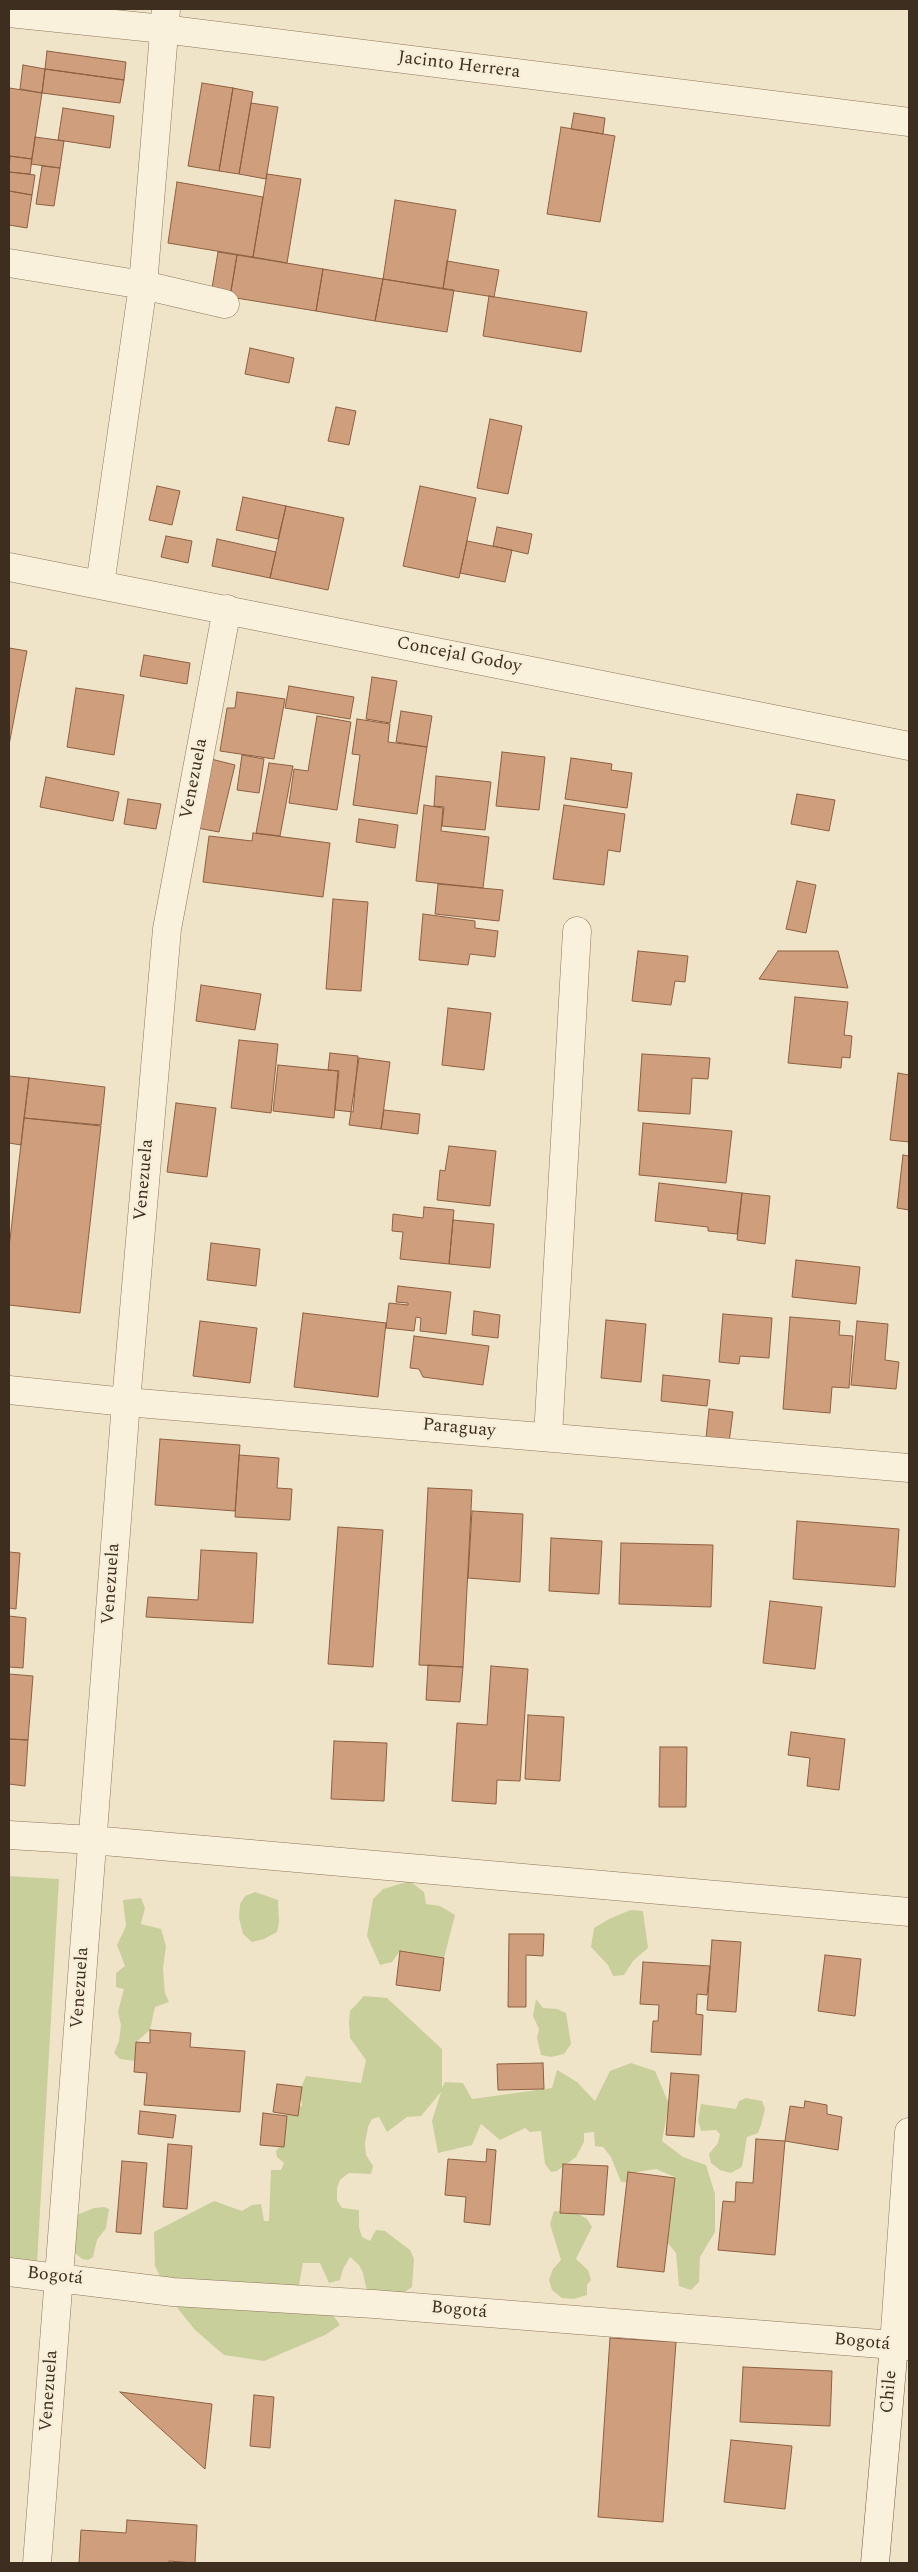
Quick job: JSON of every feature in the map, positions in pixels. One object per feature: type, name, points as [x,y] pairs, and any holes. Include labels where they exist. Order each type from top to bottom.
[{"type":"street","name":"Jacinto Herrera","points":[[9,13],[164,19],[909,122]]},
{"type":"street","points":[[100,585],[144,286],[164,19]]},
{"type":"street","points":[[9,263],[144,286],[225,304]]},
{"type":"street","name":"Concejal Godoy","points":[[9,567],[909,746]]},
{"type":"street","name":"Venezuela","points":[[37,2563],[126,1402],[167,929],[227,609]]},
{"type":"street","points":[[548,1436],[577,931]]},
{"type":"street","name":"Paraguay","points":[[9,1390],[126,1402],[548,1436],[909,1468]]},
{"type":"street","points":[[9,1834],[909,1912]]},
{"type":"street","name":"Chile","points":[[875,2563],[902,2346],[909,2132]]},
{"type":"street","name":"Bogotá","points":[[9,2272],[59,2276],[173,2292],[374,2304],[902,2346]]},
{"type":"green space","points":[[9,1876],[59,1879],[37,2264],[9,2262]]},
{"type":"green space","points":[[410,1881],[424,1892],[426,1904],[440,1906],[455,1915],[444,1958],[400,1951],[392,1962],[380,1965],[367,1936],[373,1899],[383,1889]]},
{"type":"green space","points":[[255,1892],[278,1900],[279,1922],[277,1932],[264,1939],[252,1942],[243,1934],[239,1918],[240,1904],[245,1896]]},
{"type":"green space","points":[[141,1898],[145,1908],[141,1924],[161,1929],[166,1946],[163,1969],[165,1993],[169,2002],[155,2007],[150,2030],[136,2042],[135,2061],[120,2059],[114,2053],[119,2041],[121,2025],[118,2012],[124,1989],[116,1987],[116,1973],[125,1966],[117,1945],[126,1926],[123,1900]]},
{"type":"green space","points":[[631,1910],[643,1911],[648,1948],[633,1961],[624,1975],[613,1976],[608,1965],[591,1947],[594,1928],[611,1918]]},
{"type":"green space","points":[[364,1996],[387,1998],[442,2049],[442,2088],[445,2082],[463,2083],[472,2099],[552,2088],[557,2070],[577,2082],[595,2101],[610,2071],[631,2063],[655,2071],[669,2104],[662,2141],[683,2157],[706,2165],[715,2194],[715,2232],[700,2257],[699,2282],[691,2290],[679,2286],[676,2253],[667,2242],[675,2177],[656,2169],[632,2173],[627,2182],[621,2182],[611,2157],[603,2147],[595,2146],[594,2132],[584,2133],[584,2142],[576,2157],[557,2171],[551,2172],[545,2164],[541,2131],[530,2132],[525,2128],[500,2140],[481,2124],[472,2145],[438,2153],[432,2121],[441,2092],[421,2116],[407,2117],[387,2132],[379,2117],[372,2119],[368,2127],[365,2143],[366,2155],[373,2166],[371,2174],[349,2173],[340,2180],[337,2188],[337,2200],[342,2208],[359,2210],[359,2227],[362,2237],[370,2241],[376,2230],[385,2231],[410,2250],[414,2259],[412,2287],[401,2295],[368,2296],[363,2273],[359,2265],[350,2257],[343,2269],[340,2280],[329,2283],[320,2263],[303,2263],[299,2286],[330,2311],[340,2325],[325,2335],[264,2361],[224,2355],[195,2330],[171,2300],[155,2266],[154,2232],[214,2201],[242,2211],[252,2205],[261,2204],[264,2221],[269,2221],[271,2170],[281,2170],[284,2163],[277,2157],[276,2151],[284,2142],[286,2112],[302,2106],[300,2090],[306,2076],[361,2083],[366,2060],[350,2038],[349,2023],[350,2011]]},
{"type":"green space","points":[[536,1999],[543,2008],[557,2009],[566,2013],[571,2044],[564,2054],[551,2057],[541,2055],[537,2038],[539,2029],[533,2016]]},
{"type":"green space","points":[[746,2098],[762,2101],[765,2109],[761,2125],[758,2133],[747,2137],[742,2167],[731,2173],[720,2170],[711,2163],[709,2154],[718,2143],[720,2134],[716,2130],[701,2131],[698,2120],[701,2104],[736,2109],[739,2101]]},
{"type":"green space","points":[[104,2207],[109,2209],[106,2228],[97,2240],[93,2257],[88,2260],[82,2259],[75,2253],[74,2216],[94,2208]]},
{"type":"green space","points":[[554,2211],[577,2213],[587,2219],[592,2227],[576,2259],[588,2270],[591,2280],[587,2285],[587,2295],[574,2299],[562,2298],[552,2290],[549,2280],[553,2269],[561,2260],[550,2224]]},
{"type":"building","points":[[47,51],[126,62],[124,80],[45,69]]},
{"type":"building","points":[[23,65],[45,69],[42,93],[20,89]]},
{"type":"building","points":[[45,69],[124,80],[120,103],[42,93]]},
{"type":"building","points":[[202,83],[233,88],[219,171],[188,166]]},
{"type":"building","points":[[9,88],[42,93],[32,159],[9,156]]},
{"type":"building","points":[[233,88],[253,92],[239,174],[219,171]]},
{"type":"building","points":[[251,103],[278,107],[266,179],[239,174]]},
{"type":"building","points":[[63,108],[114,116],[110,148],[58,140]]},
{"type":"building","points":[[574,113],[605,118],[603,134],[571,129]]},
{"type":"building","points":[[561,127],[615,136],[600,222],[547,214]]},
{"type":"building","points":[[35,137],[64,141],[60,168],[31,164]]},
{"type":"building","points":[[10,156],[32,159],[30,174],[9,172]]},
{"type":"building","points":[[42,166],[60,168],[54,206],[36,204]]},
{"type":"building","points":[[9,172],[35,175],[32,195],[9,191]]},
{"type":"building","points":[[267,174],[301,179],[287,263],[253,257]]},
{"type":"building","points":[[177,182],[263,197],[253,257],[168,243]]},
{"type":"building","points":[[9,191],[32,195],[27,228],[9,225]]},
{"type":"building","points":[[395,200],[456,210],[443,289],[383,279]]},
{"type":"building","points":[[218,252],[237,255],[230,297],[211,294]]},
{"type":"building","points":[[237,255],[323,269],[316,311],[230,297]]},
{"type":"building","points":[[447,261],[499,270],[494,297],[443,289]]},
{"type":"building","points":[[323,269],[383,279],[375,321],[316,311]]},
{"type":"building","points":[[383,279],[454,290],[447,332],[375,321]]},
{"type":"building","points":[[489,296],[587,312],[581,352],[483,336]]},
{"type":"building","points":[[250,348],[294,358],[289,383],[245,374]]},
{"type":"building","points":[[336,407],[356,411],[349,445],[328,441]]},
{"type":"building","points":[[490,419],[522,426],[508,494],[477,488]]},
{"type":"building","points":[[157,486],[180,491],[172,525],[149,520]]},
{"type":"building","points":[[420,486],[476,498],[459,578],[403,566]]},
{"type":"building","points":[[243,497],[286,506],[278,539],[236,530]]},
{"type":"building","points":[[286,506],[344,518],[328,590],[270,578]]},
{"type":"building","points":[[497,527],[532,534],[528,554],[493,546]]},
{"type":"building","points":[[166,536],[192,541],[188,563],[161,557]]},
{"type":"building","points":[[217,539],[276,552],[270,578],[212,566]]},
{"type":"building","points":[[467,541],[512,550],[505,582],[460,573]]},
{"type":"building","points":[[9,648],[27,651],[9,745]]},
{"type":"building","points":[[144,655],[190,663],[187,684],[140,676]]},
{"type":"building","points":[[372,677],[397,681],[390,723],[366,719]]},
{"type":"building","points":[[289,686],[354,697],[350,719],[285,708]]},
{"type":"building","points":[[76,688],[124,695],[114,755],[67,747]]},
{"type":"building","points":[[237,692],[285,699],[274,759],[220,751],[227,708],[235,708]]},
{"type":"building","points":[[401,711],[432,716],[427,747],[396,742]]},
{"type":"building","points":[[317,716],[351,722],[337,810],[289,803],[294,769],[308,771]]},
{"type":"building","points":[[357,719],[390,724],[388,742],[427,747],[417,814],[353,805],[360,755],[352,754]]},
{"type":"building","points":[[502,752],[545,757],[539,810],[496,806]]},
{"type":"building","points":[[242,755],[264,759],[259,793],[237,790]]},
{"type":"building","points":[[207,758],[235,765],[219,832],[192,827]]},
{"type":"building","points":[[571,758],[612,764],[611,770],[632,773],[627,808],[565,799]]},
{"type":"building","points":[[269,763],[293,766],[280,836],[256,833]]},
{"type":"building","points":[[436,776],[491,782],[485,830],[442,826],[444,807],[434,806]]},
{"type":"building","points":[[46,777],[119,792],[113,821],[40,807]]},
{"type":"building","points":[[797,794],[835,800],[829,831],[791,824]]},
{"type":"building","points":[[128,799],[161,804],[156,829],[124,824]]},
{"type":"building","points":[[424,805],[443,808],[441,831],[489,837],[483,888],[416,881]]},
{"type":"building","points":[[564,805],[625,814],[620,852],[608,850],[604,885],[553,879]]},
{"type":"building","points":[[359,819],[398,825],[395,848],[356,842]]},
{"type":"building","points":[[253,833],[330,843],[323,897],[203,882],[209,836],[252,841]]},
{"type":"building","points":[[797,881],[816,885],[806,933],[786,929]]},
{"type":"building","points":[[438,884],[503,890],[499,921],[435,914]]},
{"type":"building","points":[[333,899],[368,902],[361,991],[326,989]]},
{"type":"building","points":[[423,914],[475,921],[475,928],[498,931],[495,957],[470,954],[468,965],[419,960]]},
{"type":"building","points":[[638,951],[688,956],[685,982],[675,981],[671,1005],[632,1001]]},
{"type":"building","points":[[778,951],[838,951],[848,988],[759,979]]},
{"type":"building","points":[[201,985],[261,994],[255,1030],[196,1021]]},
{"type":"building","points":[[795,997],[848,1002],[844,1035],[852,1036],[850,1058],[842,1057],[841,1068],[788,1063]]},
{"type":"building","points":[[448,1008],[491,1013],[484,1070],[442,1065]]},
{"type":"building","points":[[239,1040],[278,1044],[271,1113],[231,1108]]},
{"type":"building","points":[[330,1053],[358,1056],[353,1112],[335,1110],[339,1071],[328,1070]]},
{"type":"building","points":[[642,1054],[710,1058],[708,1079],[692,1078],[690,1114],[638,1111]]},
{"type":"building","points":[[359,1058],[390,1062],[381,1129],[349,1125]]},
{"type":"building","points":[[278,1065],[338,1071],[334,1118],[273,1111]]},
{"type":"building","points":[[898,1073],[909,1075],[909,1142],[890,1140]]},
{"type":"building","points":[[9,1076],[29,1078],[21,1145],[9,1143]]},
{"type":"building","points":[[29,1078],[105,1087],[101,1125],[24,1118]]},
{"type":"building","points":[[176,1103],[216,1108],[207,1177],[167,1172]]},
{"type":"building","points":[[384,1110],[420,1114],[418,1134],[381,1129]]},
{"type":"building","points":[[24,1118],[101,1126],[80,1313],[9,1305],[9,1248]]},
{"type":"building","points":[[643,1123],[732,1131],[726,1183],[639,1175]]},
{"type":"building","points":[[449,1146],[496,1151],[490,1206],[437,1200],[440,1170],[445,1171]]},
{"type":"building","points":[[903,1155],[909,1156],[909,1210],[897,1208]]},
{"type":"building","points":[[659,1183],[742,1193],[737,1234],[708,1231],[708,1227],[655,1221]]},
{"type":"building","points":[[742,1193],[770,1196],[765,1244],[737,1240]]},
{"type":"building","points":[[424,1207],[454,1210],[449,1264],[400,1259],[403,1232],[392,1231],[393,1214],[423,1218]]},
{"type":"building","points":[[453,1220],[494,1224],[490,1268],[449,1264]]},
{"type":"building","points":[[211,1243],[260,1249],[256,1286],[207,1280]]},
{"type":"building","points":[[796,1260],[860,1267],[856,1304],[792,1297]]},
{"type":"building","points":[[398,1286],[451,1292],[446,1334],[420,1331],[421,1318],[416,1317],[414,1331],[386,1328],[389,1303],[408,1305],[408,1303],[396,1302]]},
{"type":"building","points":[[474,1311],[500,1315],[498,1338],[472,1335]]},
{"type":"building","points":[[303,1313],[386,1323],[378,1397],[294,1387]]},
{"type":"building","points":[[723,1314],[772,1318],[769,1358],[740,1356],[739,1364],[719,1362]]},
{"type":"building","points":[[790,1317],[840,1321],[839,1335],[853,1336],[849,1388],[832,1387],[830,1413],[783,1409]]},
{"type":"building","points":[[606,1320],[646,1324],[641,1382],[601,1378]]},
{"type":"building","points":[[200,1321],[257,1328],[250,1383],[193,1376]]},
{"type":"building","points":[[857,1321],[888,1324],[885,1360],[899,1362],[896,1389],[851,1385]]},
{"type":"building","points":[[414,1336],[489,1346],[483,1385],[423,1377],[419,1369],[410,1368]]},
{"type":"building","points":[[663,1375],[710,1380],[707,1406],[661,1401]]},
{"type":"building","points":[[709,1409],[733,1412],[728,1450],[705,1448]]},
{"type":"building","points":[[160,1439],[240,1445],[235,1511],[155,1505]]},
{"type":"building","points":[[239,1455],[279,1458],[277,1488],[292,1489],[290,1520],[235,1517]]},
{"type":"building","points":[[428,1488],[472,1490],[463,1667],[419,1665]]},
{"type":"building","points":[[472,1511],[523,1514],[520,1582],[468,1578]]},
{"type":"building","points":[[797,1521],[899,1529],[895,1587],[793,1579]]},
{"type":"building","points":[[338,1527],[383,1530],[373,1667],[328,1664]]},
{"type":"building","points":[[551,1538],[602,1541],[599,1594],[549,1591]]},
{"type":"building","points":[[621,1543],[713,1545],[711,1607],[619,1604]]},
{"type":"building","points":[[201,1550],[257,1553],[253,1623],[146,1617],[148,1597],[198,1600]]},
{"type":"building","points":[[9,1552],[20,1553],[16,1609],[9,1608]]},
{"type":"building","points":[[770,1601],[822,1607],[815,1669],[763,1663]]},
{"type":"building","points":[[9,1616],[26,1618],[23,1668],[9,1667]]},
{"type":"building","points":[[428,1665],[463,1667],[460,1702],[426,1700]]},
{"type":"building","points":[[491,1666],[528,1669],[520,1781],[497,1780],[496,1804],[452,1801],[457,1723],[487,1725]]},
{"type":"building","points":[[9,1674],[33,1676],[28,1740],[9,1739]]},
{"type":"building","points":[[528,1715],[564,1717],[560,1781],[525,1779]]},
{"type":"building","points":[[791,1732],[845,1739],[839,1790],[807,1786],[810,1758],[788,1755]]},
{"type":"building","points":[[9,1739],[28,1740],[25,1786],[9,1784]]},
{"type":"building","points":[[334,1741],[387,1743],[384,1801],[331,1799]]},
{"type":"building","points":[[660,1747],[687,1747],[686,1807],[659,1807]]},
{"type":"building","points":[[509,1934],[544,1934],[543,1956],[526,1955],[526,2007],[508,2007]]},
{"type":"building","points":[[712,1940],[741,1942],[736,2012],[707,2010]]},
{"type":"building","points":[[400,1951],[444,1958],[440,1991],[396,1985]]},
{"type":"building","points":[[825,1955],[861,1959],[855,2016],[818,2011]]},
{"type":"building","points":[[643,1962],[710,1966],[707,1995],[697,1994],[696,2014],[703,2015],[701,2055],[651,2052],[653,2021],[658,2021],[659,2005],[640,2004]]},
{"type":"building","points":[[150,2030],[191,2033],[190,2047],[245,2051],[240,2112],[144,2105],[147,2073],[134,2072],[136,2042],[150,2043]]},
{"type":"building","points":[[543,2063],[544,2089],[498,2090],[497,2064]]},
{"type":"building","points":[[671,2073],[699,2075],[694,2137],[666,2135]]},
{"type":"building","points":[[277,2084],[302,2087],[298,2116],[273,2112]]},
{"type":"building","points":[[805,2101],[827,2105],[827,2114],[842,2117],[838,2150],[785,2141],[790,2106],[804,2108]]},
{"type":"building","points":[[140,2111],[176,2115],[173,2138],[138,2134]]},
{"type":"building","points":[[263,2113],[287,2116],[284,2147],[260,2145]]},
{"type":"building","points":[[756,2139],[785,2141],[775,2255],[718,2250],[723,2201],[735,2202],[736,2182],[753,2183]]},
{"type":"building","points":[[168,2144],[192,2146],[187,2209],[163,2207]]},
{"type":"building","points":[[487,2149],[496,2150],[490,2225],[464,2222],[466,2197],[445,2195],[448,2159],[486,2162]]},
{"type":"building","points":[[122,2161],[147,2163],[141,2234],[116,2232]]},
{"type":"building","points":[[563,2164],[608,2166],[604,2215],[560,2213]]},
{"type":"building","points":[[628,2172],[675,2178],[664,2272],[617,2267]]},
{"type":"building","points":[[610,2338],[676,2342],[663,2522],[598,2517]]},
{"type":"building","points":[[743,2367],[832,2371],[830,2426],[740,2422]]},
{"type":"building","points":[[120,2392],[212,2404],[205,2469]]},
{"type":"building","points":[[254,2395],[274,2397],[270,2448],[250,2446]]},
{"type":"building","points":[[731,2440],[792,2446],[785,2509],[724,2502]]},
{"type":"building","points":[[127,2520],[197,2525],[195,2563],[169,2561],[169,2563],[79,2563],[81,2530],[126,2533]]}]
